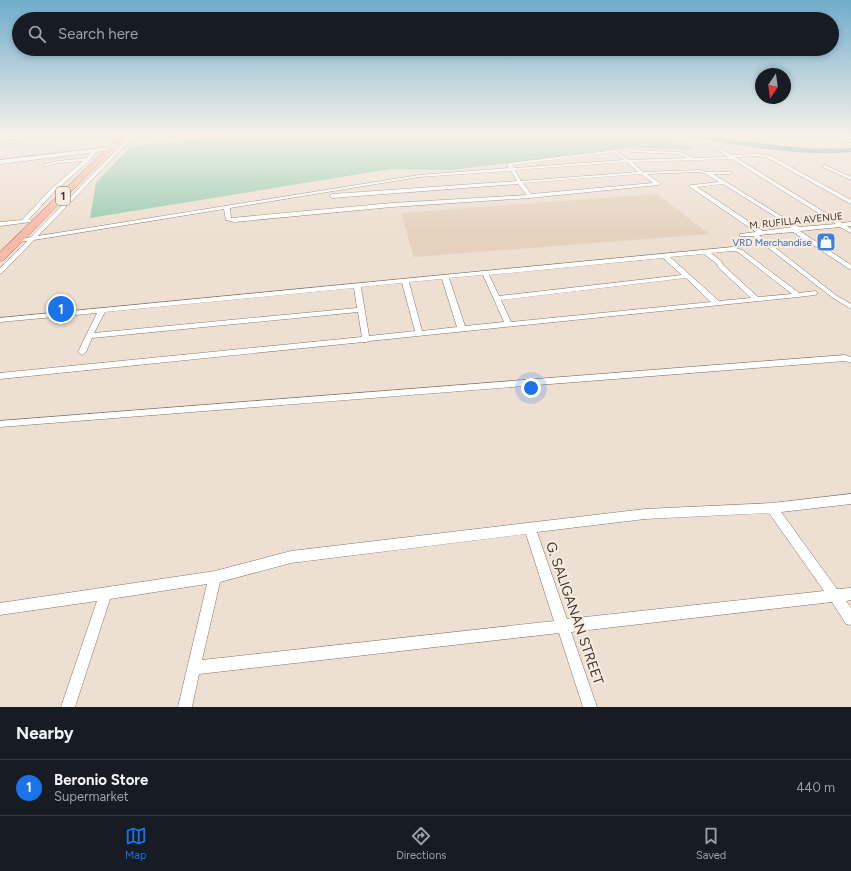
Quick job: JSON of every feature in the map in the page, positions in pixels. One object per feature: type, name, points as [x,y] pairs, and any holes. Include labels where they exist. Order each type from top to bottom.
[{"type":"main road","name":"1","points":[[0,258],[92,167]]},
{"type":"street","points":[[24,221],[52,190],[79,167]]},
{"type":"street","points":[[0,272],[102,167]]},
{"type":"street","points":[[511,167],[530,196]]},
{"type":"street","points":[[17,241],[227,208],[403,178],[551,167]]},
{"type":"street","points":[[227,208],[227,217],[230,220],[392,205],[530,196],[658,185],[635,167]]},
{"type":"street","points":[[747,167],[851,231]]},
{"type":"street","points":[[787,167],[851,202]]},
{"type":"street","points":[[827,167],[851,179]]},
{"type":"street","points":[[298,196],[312,197],[642,173],[699,171],[708,173],[730,173]]},
{"type":"street","points":[[708,173],[795,229],[851,268]]},
{"type":"street","points":[[724,183],[692,186],[762,233]]},
{"type":"street","points":[[389,191],[392,205]]},
{"type":"street","points":[[0,224],[38,220]]},
{"type":"street","name":"M. RUFILLA AVENUE","points":[[742,235],[851,224]]},
{"type":"street","points":[[754,234],[851,307]]},
{"type":"street","points":[[0,320],[738,249],[798,295]]},
{"type":"street","points":[[706,252],[720,263],[720,266],[756,299]]},
{"type":"street","points":[[665,256],[716,302]]},
{"type":"street","points":[[485,273],[509,325]]},
{"type":"street","points":[[497,298],[687,276]]},
{"type":"street","points":[[445,277],[462,330]]},
{"type":"street","points":[[405,281],[419,334]]},
{"type":"street","points":[[357,286],[366,340]]},
{"type":"street","points":[[0,376],[366,340],[657,310],[716,302],[815,293]]},
{"type":"street","points":[[82,352],[102,310]]},
{"type":"street","points":[[89,336],[361,310]]},
{"type":"street","points":[[0,424],[845,358],[851,360]]},
{"type":"street","points":[[0,610],[215,577],[292,556],[463,535],[530,529],[645,514],[772,508],[851,499]]},
{"type":"street","points":[[772,508],[851,619]]},
{"type":"street","name":"G. SALIGANAN STREET","points":[[530,529],[590,707]]},
{"type":"street","points":[[185,707],[215,577]]},
{"type":"street","points":[[68,707],[106,593]]},
{"type":"street","points":[[193,668],[851,594]]},
{"type":"shaded area","points":[[657,194],[709,234],[414,257],[401,213]]},
{"type":"green space","points":[[111,167],[475,167],[451,170],[390,169],[90,218],[96,183]]},
{"type":"place","name":"VRD Merchandise","points":[[826,242]]},
{"type":"place","name":"Beronio Store","points":[[61,309]]}]
